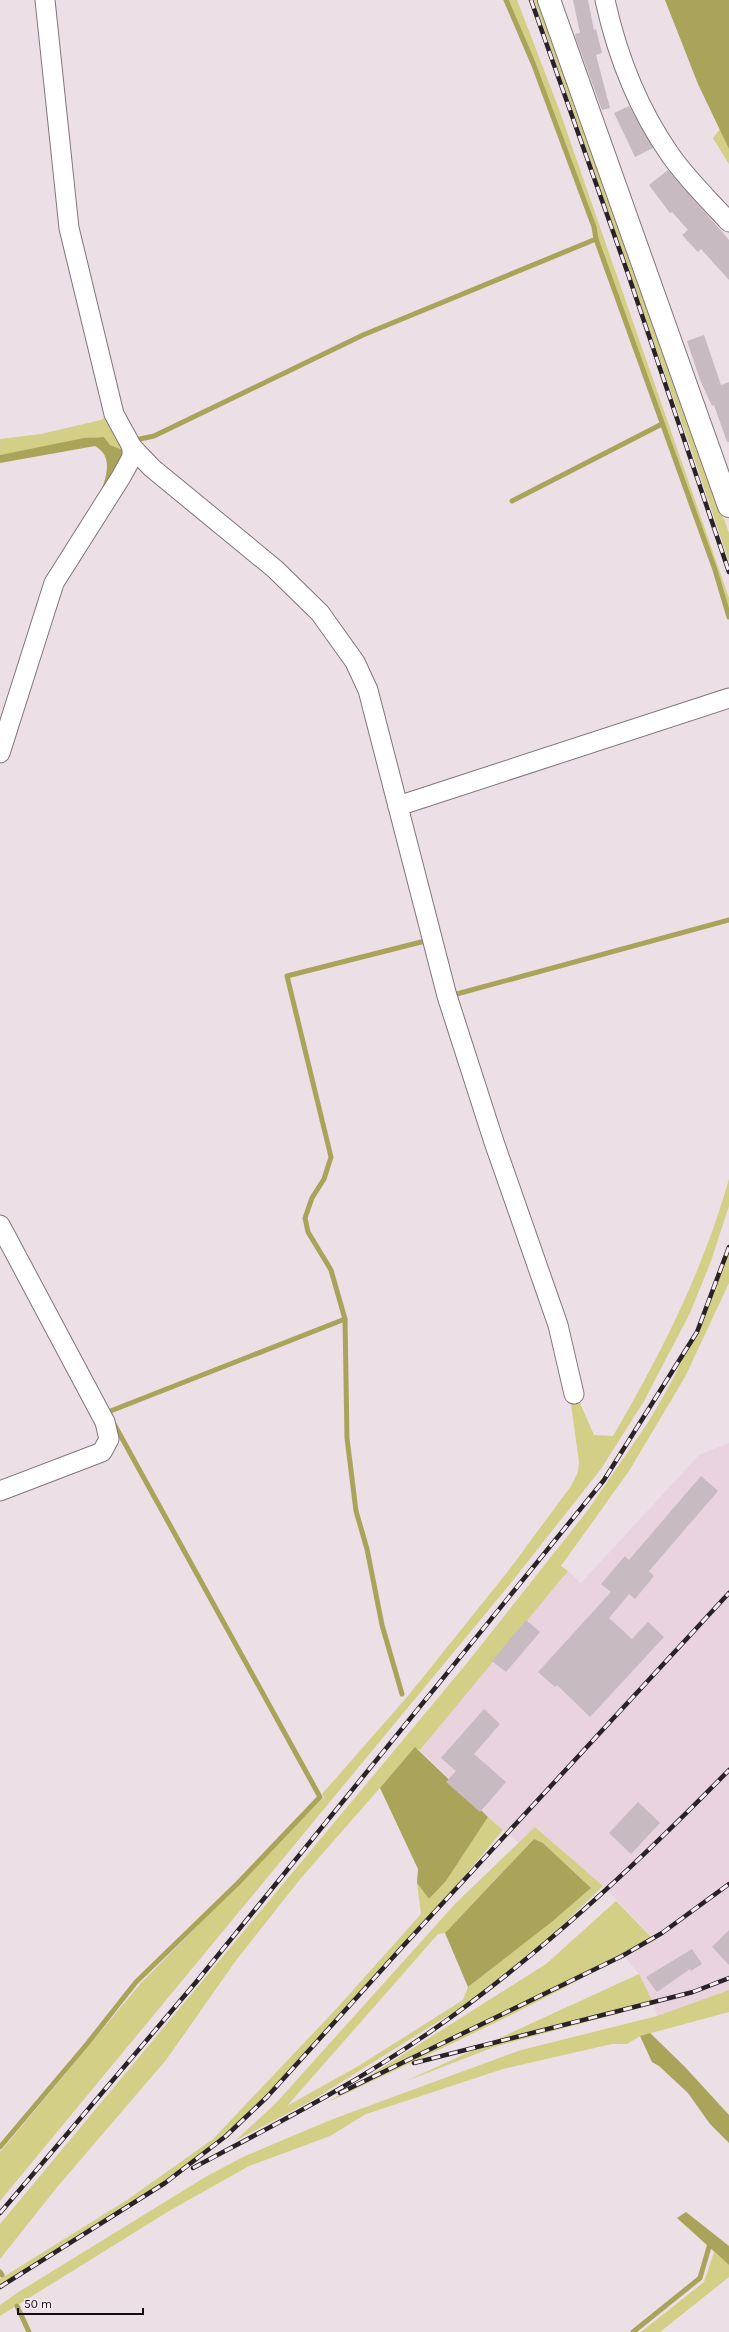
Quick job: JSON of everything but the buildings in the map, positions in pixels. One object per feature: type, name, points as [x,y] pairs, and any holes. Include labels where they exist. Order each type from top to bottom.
[{"type":"street","points":[[45,0],[69,228],[108,397],[119,425],[132,447],[152,468],[275,569],[320,613],[339,637],[355,662],[368,690],[447,996],[494,1142],[558,1325],[574,1394]]},
{"type":"street","points":[[549,0],[729,506]]},
{"type":"street","points":[[605,0],[613,36],[637,98],[671,156],[729,222]]},
{"type":"street","points":[[0,753],[54,582],[121,477],[132,457],[132,447]]},
{"type":"street","points":[[398,806],[729,698]]},
{"type":"street","points":[[0,1225],[105,1422],[109,1439],[102,1452],[0,1491]]},
{"type":"shaded area","points":[[507,0],[517,0],[559,109],[729,598],[729,612],[716,570],[597,238],[595,226],[534,63]]},
{"type":"shaded area","points":[[534,0],[539,0],[729,533],[729,562],[689,443]]},
{"type":"shaded area","points":[[665,0],[729,0],[729,149],[698,84]]},
{"type":"shaded area","points":[[720,129],[729,149],[729,164],[713,138]]},
{"type":"shaded area","points":[[109,415],[128,451],[127,461],[51,582],[0,744],[0,732],[49,584],[68,548],[105,493],[124,460],[126,451],[110,445],[104,437],[96,437],[0,455],[0,439],[41,434],[101,420]]},
{"type":"shaded area","points":[[104,437],[110,445],[126,451],[93,510],[106,475],[107,467],[106,459],[102,452],[95,446],[0,463],[0,455],[84,438]]},
{"type":"shaded area","points":[[729,1179],[729,1206],[711,1261],[690,1313],[644,1401],[601,1469],[510,1584],[0,2201],[0,2152],[141,1983],[324,1797],[322,1794],[408,1696],[509,1570],[571,1486],[578,1472],[579,1462],[570,1397],[577,1396],[594,1435],[613,1436],[664,1343],[694,1279],[719,1213]]},
{"type":"shaded area","points":[[729,1252],[729,1283],[685,1377],[629,1471],[561,1566],[568,1571],[420,1750],[415,1748],[301,1878],[237,1959],[166,2060],[58,2186],[0,2259],[0,2224],[467,1663],[588,1510],[649,1421],[673,1379],[707,1306]]},
{"type":"shaded area","points":[[729,1443],[729,1990],[657,2016],[654,2004],[639,1974],[623,1955],[652,1937],[603,1886],[535,1827],[519,1843],[488,1817],[420,1750],[568,1571],[581,1583],[699,1455]]},
{"type":"shaded area","points":[[415,1747],[488,1817],[446,1881],[429,1899],[417,1883],[418,1869],[380,1788]]},
{"type":"shaded area","points":[[488,1817],[503,1830],[426,1922],[224,2140],[192,2165],[137,2203],[0,2286],[0,2279],[127,2200],[213,2139],[337,2008],[421,1914],[417,1883],[429,1899],[446,1881]]},
{"type":"shaded area","points":[[535,1827],[603,1886],[548,1939],[465,2005],[311,2101],[235,2141],[276,2103],[455,1904]],"holes":[[[534,1839],[543,1843],[591,1888],[553,1921],[468,1987],[463,2000],[360,2065],[287,2106],[438,1934],[445,1933]]]},
{"type":"shaded area","points":[[534,1839],[543,1843],[591,1888],[553,1921],[468,1987],[445,1933]]},
{"type":"shaded area","points":[[616,1901],[652,1938],[533,2004],[328,2102],[546,1964]]},
{"type":"shaded area","points":[[639,1974],[654,2004],[497,2046],[406,2081]]},
{"type":"shaded area","points":[[729,1990],[729,2012],[640,2036],[627,2044],[612,2044],[503,2069],[366,2114],[330,2136],[249,2166],[169,2211],[0,2316],[0,2305],[17,2293],[207,2176],[245,2156],[333,2119],[521,2050],[657,2016]]},
{"type":"shaded area","points":[[650,2033],[685,2067],[729,2115],[729,2143],[710,2124],[688,2093],[659,2066],[652,2062],[640,2036]]},
{"type":"shaded area","points":[[686,2212],[729,2246],[729,2265],[677,2218]]},
{"type":"shaded area","points":[[714,2252],[729,2265],[729,2277],[660,2332],[641,2332],[704,2282]]},
{"type":"waterway","points":[[506,0],[533,63],[594,227],[596,239],[715,570],[729,617]]},
{"type":"waterway","points":[[135,440],[154,436],[363,335],[596,239]]},
{"type":"waterway","points":[[512,501],[662,424]]},
{"type":"waterway","points":[[453,995],[729,920]]},
{"type":"waterway","points":[[402,1694],[382,1625],[367,1549],[356,1511],[347,1438],[345,1319],[331,1270],[308,1232],[305,1218],[312,1198],[324,1179],[331,1157],[287,976],[425,941],[424,936]]},
{"type":"waterway","points":[[108,1412],[345,1319]]},
{"type":"waterway","points":[[0,2147],[87,2044],[136,1982],[238,1883],[320,1797],[113,1422]]},
{"type":"waterway","points":[[633,2332],[700,2278],[709,2247]]},
{"type":"waterway","points":[[17,2306],[29,2332]]},
{"type":"railway","points":[[531,0],[627,271],[729,572]]},
{"type":"railway","points":[[0,2213],[197,1981],[604,1480],[697,1332],[729,1247]]},
{"type":"railway","points":[[0,2287],[165,2183],[226,2136],[267,2097],[405,1944],[729,1593]]},
{"type":"railway","points":[[193,2168],[282,2121],[370,2071],[399,2053],[468,2005],[546,1942],[622,1875],[729,1770]]},
{"type":"railway","points":[[340,2093],[622,1956],[662,1933],[729,1884]]},
{"type":"railway","points":[[414,2063],[693,1992],[729,1978]]}]
